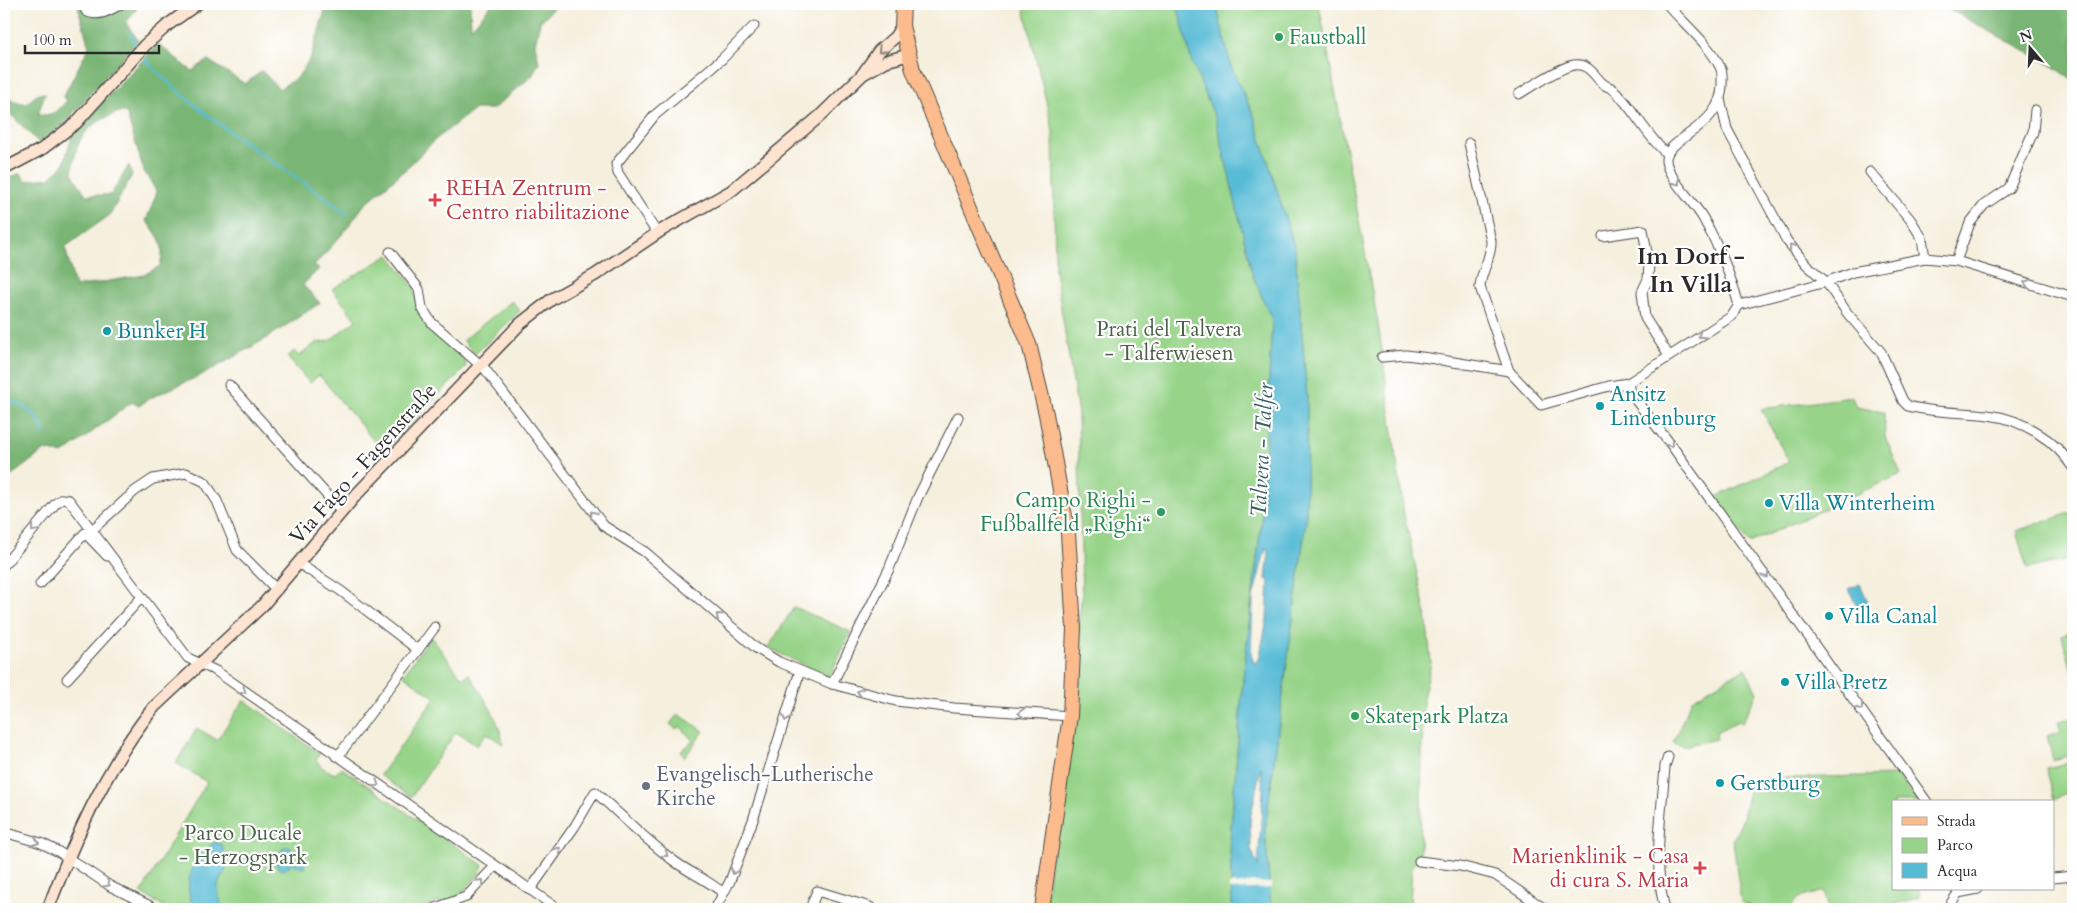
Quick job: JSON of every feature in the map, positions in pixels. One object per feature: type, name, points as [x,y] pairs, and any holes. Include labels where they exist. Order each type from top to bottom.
[{"type":"main road","points":[[903,4],[902,26],[908,55],[930,112],[1029,344],[1044,406],[1068,533],[1074,629],[1070,716],[1042,909]]},
{"type":"street","points":[[83,4],[86,11],[95,14],[106,12],[121,4]]},
{"type":"street","points":[[4,169],[42,149],[76,123],[145,45],[169,24],[197,4]]},
{"type":"street","points":[[1667,4],[1716,59],[1722,70],[1720,99],[1706,121],[1673,144],[1666,154],[1666,163],[1671,174],[1702,217],[1726,261],[1739,305]]},
{"type":"street","points":[[657,233],[618,173],[616,164],[655,115],[722,59],[754,26]]},
{"type":"street","name":"Via Fago - Fagenstraße","points":[[48,909],[67,856],[125,747],[139,725],[154,707],[202,664],[276,590],[341,511],[520,324],[552,299],[595,275],[657,233],[731,191],[820,116],[862,75],[879,51],[896,37],[902,26]]},
{"type":"street","name":"Via Fago - Fagenstraße","points":[[862,75],[886,61],[908,55]]},
{"type":"street","points":[[1519,94],[1538,81],[1574,65],[1584,66],[1604,85],[1614,89],[1630,108],[1652,142],[1666,154]]},
{"type":"street","points":[[1720,99],[1727,129],[1787,242],[1806,264],[1826,282],[1848,314],[1881,352],[1903,401],[1908,406],[1991,415],[2017,423],[2038,433],[2064,453],[2073,468]]},
{"type":"street","points":[[1956,260],[1970,223],[1984,205],[2008,188],[2033,132],[2035,110]]},
{"type":"street","points":[[1706,121],[1718,123],[1727,129]]},
{"type":"street","points":[[1469,143],[1492,241],[1492,250],[1480,278],[1480,287],[1510,371],[1541,404],[1609,386],[1628,384],[1732,316],[1739,305],[1826,282],[1853,272],[1925,258],[1956,260],[2073,298]]},
{"type":"street","points":[[1870,172],[1910,219],[1922,238],[1925,258]]},
{"type":"street","points":[[1603,236],[1643,230],[1649,264],[1648,279],[1642,292],[1645,318],[1669,356]]},
{"type":"street","points":[[390,252],[419,289],[422,308],[432,323],[480,366],[604,526],[645,552],[756,648],[800,671],[832,684],[908,703],[1070,716]]},
{"type":"street","points":[[1382,356],[1422,357],[1510,371]]},
{"type":"street","points":[[1628,384],[1636,403],[1672,446],[1926,800]]},
{"type":"street","points":[[229,385],[341,511]]},
{"type":"street","points":[[832,684],[889,569],[922,489],[958,417]]},
{"type":"street","points":[[92,530],[153,478],[186,473],[205,482],[217,501],[237,550],[276,590]]},
{"type":"street","points":[[4,565],[56,503],[62,499],[68,500],[191,662],[202,664],[558,909]]},
{"type":"street","points":[[40,584],[85,533],[103,554],[116,561]]},
{"type":"street","points":[[298,563],[341,592],[418,650]]},
{"type":"street","points":[[67,679],[142,597]]},
{"type":"street","points":[[336,756],[342,751],[435,627]]},
{"type":"street","points":[[715,909],[730,881],[753,820],[800,671]]},
{"type":"street","points":[[1665,909],[1658,862],[1658,828],[1664,766],[1668,757]]},
{"type":"street","points":[[530,890],[575,826],[595,792],[658,849],[676,863],[710,882],[723,893]]},
{"type":"street","points":[[4,832],[41,843],[67,856],[74,863],[110,886],[156,909]]},
{"type":"street","points":[[1419,861],[1460,866],[1495,875],[1545,909]]},
{"type":"street","points":[[433,909],[466,897],[495,866]]},
{"type":"street","points":[[2054,878],[2069,876]]},
{"type":"street","points":[[810,909],[817,891],[870,908]]},
{"type":"street","points":[[1947,909],[1958,891]]},
{"type":"green space","points":[[85,4],[140,4],[126,23],[138,40],[60,128],[39,143],[10,114],[4,112],[4,98],[26,104],[38,94],[45,93],[38,115],[51,114],[64,104],[67,100],[63,97],[89,47],[78,7]]},
{"type":"green space","points":[[327,4],[470,4],[471,28],[492,4],[557,4],[540,22],[535,44],[539,62],[532,76],[493,109],[475,109],[436,139],[407,168],[364,205],[345,231],[314,266],[319,269],[303,285],[320,303],[267,338],[206,373],[150,398],[139,406],[132,402],[63,454],[45,450],[4,481],[4,180],[21,173],[25,181],[49,178],[63,166],[73,133],[158,44],[192,71],[208,60],[245,84],[262,71],[279,89],[298,77],[311,57]],"holes":[[[119,112],[126,112],[144,171],[157,192],[146,221],[155,232],[162,247],[160,266],[144,275],[75,287],[65,247],[110,215],[132,175],[129,165],[111,195],[86,195],[72,173],[74,160],[80,141],[90,128],[107,117]]]},
{"type":"green space","name":"Prati del Talvera - Talferwiesen","points":[[1023,4],[1177,4],[1192,62],[1216,120],[1253,276],[1272,320],[1262,516],[1244,668],[1230,840],[1232,909],[1045,909],[1082,595],[1078,414],[1055,270],[1053,131]]},
{"type":"green space","name":"Prati del Talvera - Talferwiesen","points":[[1216,4],[1319,4],[1378,323],[1404,514],[1426,615],[1431,663],[1423,699],[1420,858],[1412,866],[1410,909],[1271,909],[1265,830],[1306,520],[1307,397],[1295,249],[1254,116],[1231,67]]},
{"type":"green space","points":[[1940,4],[2073,4],[2073,81],[2051,65]]},
{"type":"green space","points":[[389,255],[414,287],[419,313],[466,363],[465,368],[403,431],[400,427],[391,434],[395,440],[390,445],[380,448],[319,375],[310,383],[287,357],[294,351],[299,356],[316,343],[329,341],[356,320],[332,289]]},
{"type":"green space","points":[[512,301],[520,311],[475,354],[463,340]]},
{"type":"green space","points":[[1852,397],[1856,407],[1884,412],[1885,437],[1901,474],[1749,543],[1716,497],[1789,462],[1761,409]]},
{"type":"green space","points":[[2073,512],[2073,558],[2027,569],[2016,531]]},
{"type":"green space","points":[[794,607],[851,632],[828,679],[805,667],[805,665],[768,648]]},
{"type":"green space","points":[[2073,632],[2073,675],[2062,636]]},
{"type":"green space","points":[[431,637],[462,678],[469,674],[494,716],[503,744],[486,733],[477,746],[456,732],[411,797],[380,775],[435,698],[403,675]]},
{"type":"green space","points":[[1745,668],[1757,693],[1742,723],[1738,721],[1716,732],[1717,739],[1683,746],[1673,743],[1692,699]]},
{"type":"green space","name":"Parco Ducale - Herzogspark","points":[[244,700],[320,754],[316,759],[321,767],[335,774],[342,768],[483,865],[479,874],[462,893],[452,900],[434,903],[421,909],[168,909],[141,893],[207,782],[176,763],[197,728],[217,740]]},
{"type":"green space","points":[[678,714],[704,731],[685,757],[681,751],[693,741],[680,726],[676,729],[670,724]]},
{"type":"green space","points":[[2073,718],[2073,755],[2053,760],[2047,736],[2061,732],[2058,721]]},
{"type":"green space","points":[[2073,762],[2073,789],[2067,794],[2054,799],[2046,768]]},
{"type":"green space","points":[[1897,775],[1917,800],[1892,800],[1892,890],[1919,890],[1920,897],[1877,909],[1829,909],[1824,891],[1799,898],[1789,909],[1756,909],[1741,902],[1733,841],[1742,821],[1752,779]]},
{"type":"water","points":[[1177,4],[1216,4],[1231,67],[1254,116],[1295,249],[1307,397],[1306,520],[1265,830],[1271,909],[1232,909],[1230,840],[1244,668],[1262,516],[1272,320],[1253,276],[1216,120],[1192,62]],"holes":[[[1266,547],[1269,553],[1266,579],[1269,581],[1267,619],[1259,660],[1254,663],[1251,655],[1253,598]],[[1261,767],[1263,790],[1258,866],[1251,849],[1250,819]]]},
{"type":"water","points":[[1860,584],[1868,602],[1857,607],[1849,589]]},
{"type":"water","points":[[215,842],[222,845],[225,854],[223,858],[228,864],[218,886],[222,908],[195,909],[189,890],[191,872],[200,856]]},
{"type":"water","points":[[286,847],[291,848],[294,854],[292,860],[304,863],[305,868],[301,868],[291,862],[288,868],[282,870],[278,868],[276,863],[282,849]]},
{"type":"pier","points":[[1254,882],[1272,883],[1272,888],[1229,890],[1229,885],[1234,883],[1236,885]]},
{"type":"waterway","points":[[131,34],[135,45]]},
{"type":"waterway","points":[[144,58],[167,81],[216,122],[347,214]]},
{"type":"waterway","points":[[4,399],[19,404],[35,416],[45,436]]},
{"type":"place","name":"Faustball","points":[[1279,37]]},
{"type":"place","name":"REHA Zentrum - Centro riabilitazione","points":[[435,200]]},
{"type":"place","name":"Bunker H","points":[[107,331]]},
{"type":"place","name":"Ansitz Lindenburg","points":[[1600,406]]},
{"type":"place","name":"Villa Winterheim","points":[[1769,503]]},
{"type":"place","name":"Campo Righi - Fußballfeld „Righi“","points":[[1161,512]]},
{"type":"place","name":"Villa Canal","points":[[1829,616]]},
{"type":"place","name":"Villa Pretz","points":[[1785,682]]},
{"type":"place","name":"Skatepark Platza","points":[[1355,716]]},
{"type":"place","name":"Gerstburg","points":[[1720,783]]},
{"type":"place","name":"Evangelisch-Lutherische Kirche","points":[[646,786]]},
{"type":"place","name":"Marienklinik - Casa di cura S. Maria","points":[[1700,868]]},
{"type":"district","name":"Im Dorf - In Villa","points":[[1691,270]]},
{"type":"water label","name":"Talvera - Talfer","points":[[1262,450]]}]
